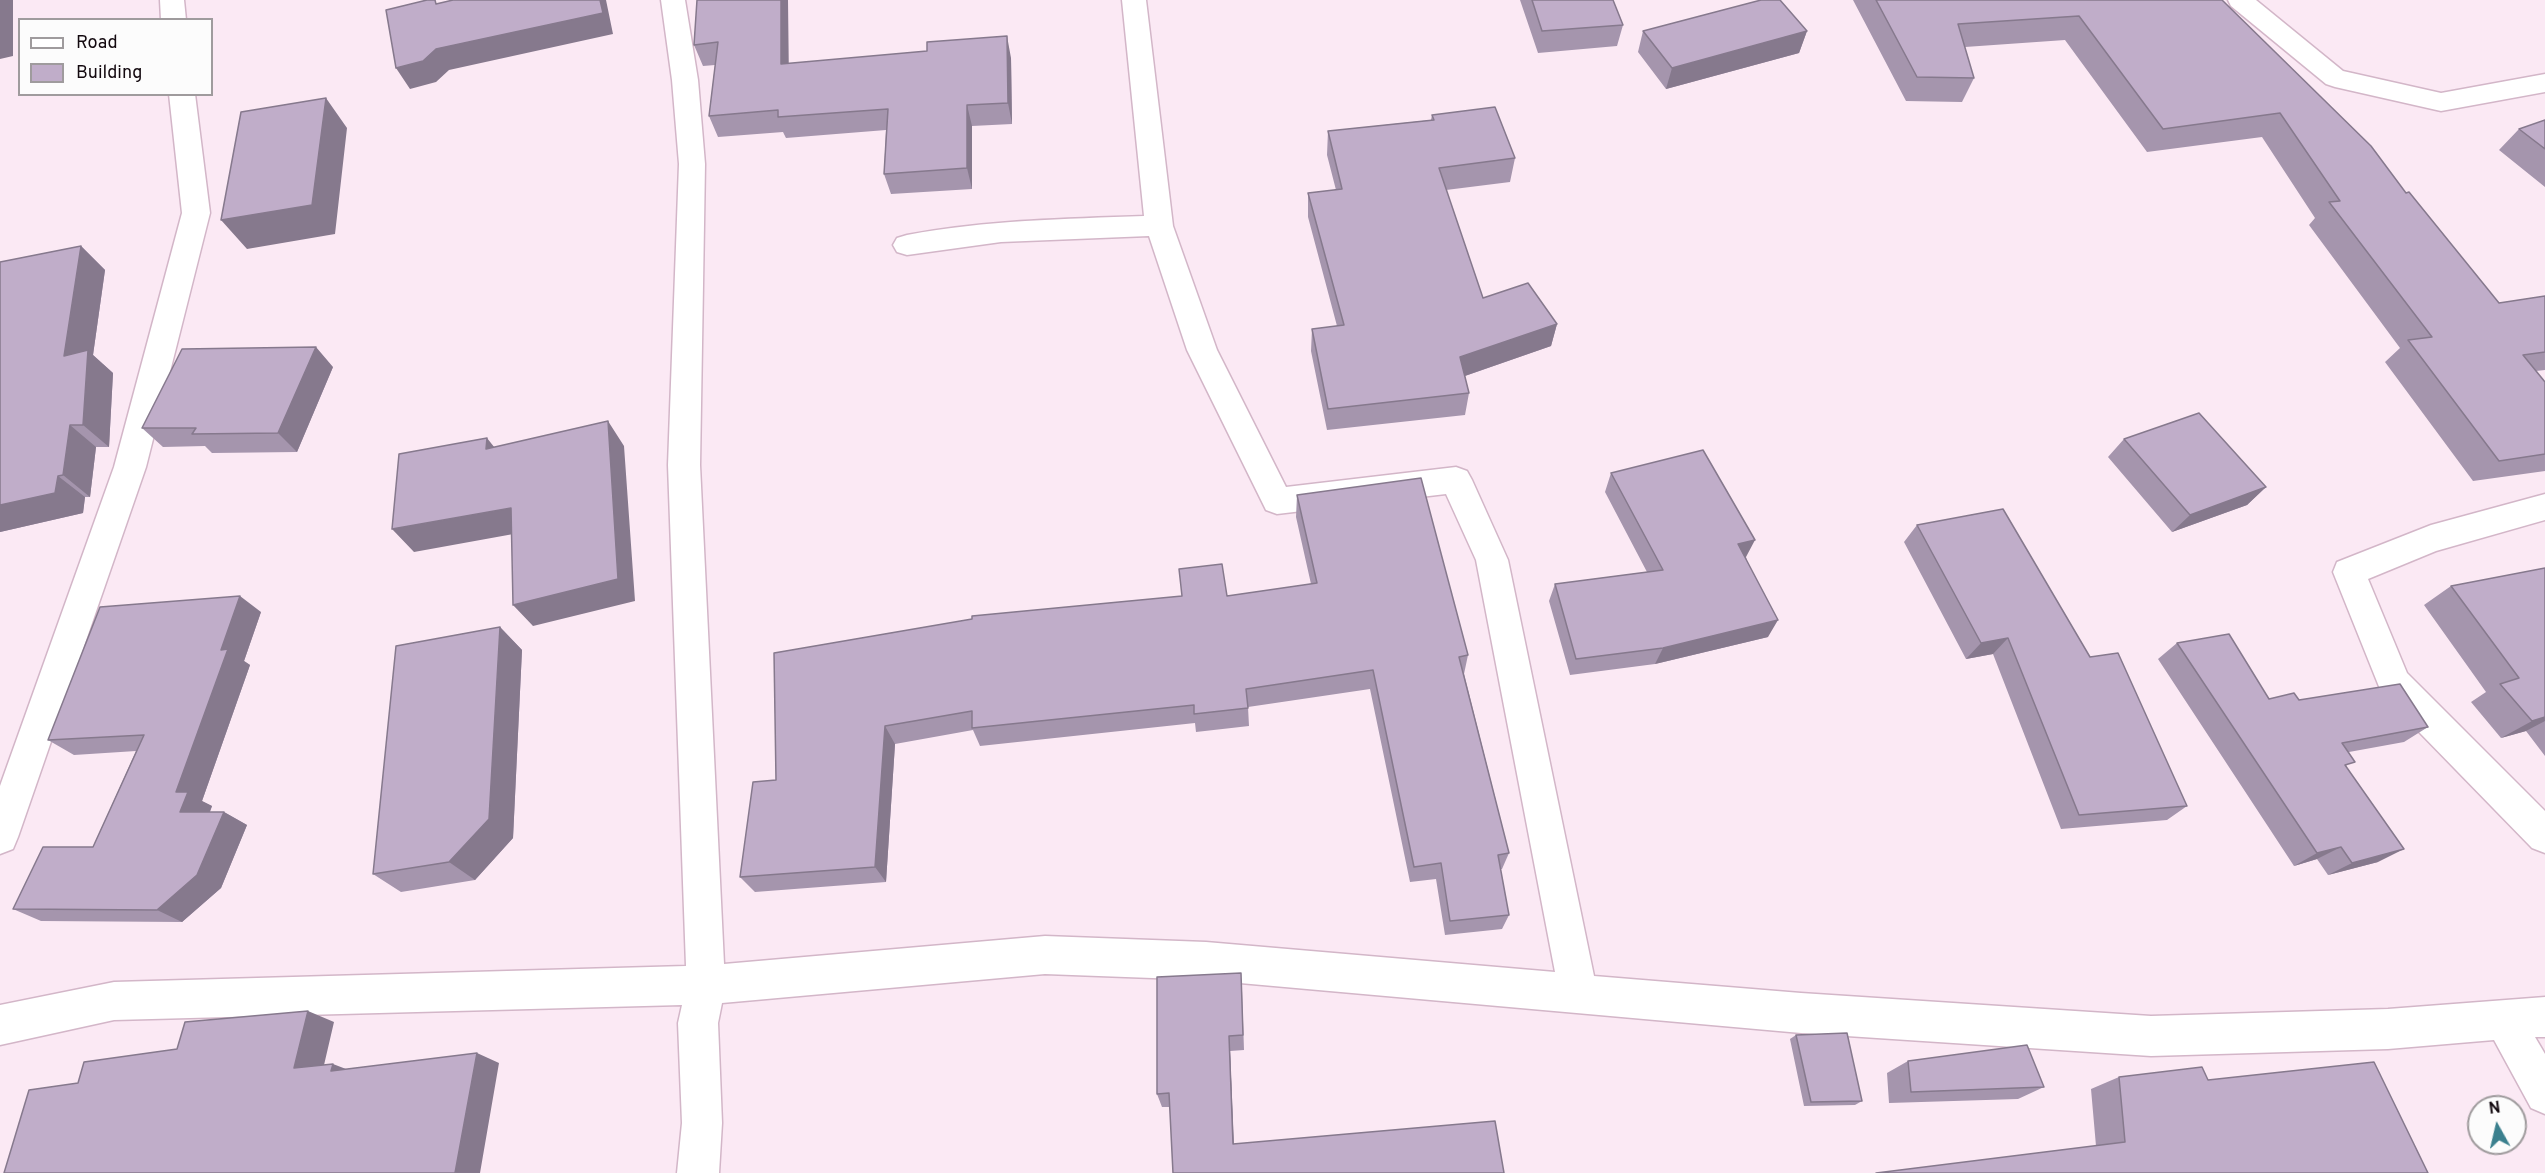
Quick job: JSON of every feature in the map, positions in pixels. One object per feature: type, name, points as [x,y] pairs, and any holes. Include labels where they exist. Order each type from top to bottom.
[{"type":"street","points":[[172,0],[174,18]]},
{"type":"street","points":[[673,0],[685,80],[692,164],[684,465],[706,985],[698,1023],[702,1123],[698,1173]]},
{"type":"street","points":[[1134,0],[1159,226],[1202,350],[1277,501],[1456,480],[1492,560],[1578,993]]},
{"type":"street","points":[[2240,0],[2335,78],[2441,102],[2545,83]]},
{"type":"street","points":[[0,837],[130,467],[196,213],[182,96]]},
{"type":"street","points":[[907,245],[932,239],[1013,231],[1159,226]]},
{"type":"street","points":[[2545,507],[2431,539],[2349,572],[2394,683],[2545,836]]},
{"type":"street","points":[[0,1025],[114,1001],[706,985],[1045,954],[1206,961],[1802,1013],[2151,1035],[2388,1029],[2545,1017]]},
{"type":"street","points":[[2504,1020],[2545,1094]]},
{"type":"building","points":[[435,0],[436,4],[453,0],[600,0],[603,13],[436,49],[423,61],[396,68],[386,10]]},
{"type":"building","points":[[697,0],[781,0],[781,64],[927,51],[927,42],[1007,36],[1008,103],[967,105],[967,168],[884,174],[888,109],[778,117],[778,110],[709,116],[718,42],[694,45]]},
{"type":"building","points":[[1532,0],[1613,0],[1623,25],[1542,31]]},
{"type":"building","points":[[1761,0],[1780,0],[1807,31],[1672,68],[1643,31]]},
{"type":"building","points":[[1876,0],[2222,0],[2371,146],[2406,193],[2409,192],[2499,303],[2545,296],[2545,352],[2523,355],[2545,382],[2545,454],[2499,461],[2408,340],[2432,337],[2329,202],[2340,201],[2280,113],[2163,129],[2079,16],[1958,24],[1974,78],[1917,77]]},
{"type":"building","points":[[326,98],[312,205],[221,220],[241,112]]},
{"type":"building","points":[[1495,107],[1515,158],[1439,168],[1483,298],[1528,283],[1557,324],[1460,357],[1469,393],[1328,409],[1312,329],[1344,325],[1308,193],[1342,189],[1328,131],[1434,120],[1432,115]]},
{"type":"building","points":[[2545,120],[2545,149],[2519,129]]},
{"type":"building","points":[[81,246],[64,356],[88,350],[83,425],[70,425],[63,475],[58,476],[55,493],[0,505],[0,262]]},
{"type":"building","points":[[316,347],[278,433],[192,434],[196,428],[142,428],[182,349]]},
{"type":"building","points":[[2199,413],[2266,487],[2190,515],[2124,439]]},
{"type":"building","points":[[608,421],[618,579],[513,605],[511,508],[392,529],[399,454],[487,438],[486,449]]},
{"type":"building","points":[[1703,450],[1755,540],[1738,544],[1778,620],[1663,648],[1576,659],[1555,584],[1663,570],[1611,473]]},
{"type":"building","points":[[1421,478],[1468,655],[1459,657],[1509,853],[1498,855],[1509,915],[1450,921],[1441,863],[1414,867],[1373,670],[1246,689],[1248,708],[1194,714],[1194,705],[972,728],[972,711],[885,726],[875,867],[740,877],[753,782],[776,780],[774,653],[972,619],[972,616],[1182,596],[1179,569],[1222,564],[1227,596],[1317,583],[1297,495]]},
{"type":"building","points":[[2003,509],[2090,657],[2118,653],[2187,806],[2079,815],[2008,638],[1981,643],[1917,525]]},
{"type":"building","points":[[2545,568],[2545,717],[2532,721],[2500,684],[2519,678],[2451,586]]},
{"type":"building","points":[[240,596],[221,650],[228,649],[176,792],[188,792],[180,812],[224,812],[197,875],[157,910],[13,909],[43,847],[93,847],[144,735],[48,740],[100,607]]},
{"type":"building","points":[[500,627],[489,819],[449,862],[373,874],[396,646]]},
{"type":"building","points":[[2229,634],[2269,699],[2294,693],[2299,700],[2400,684],[2428,727],[2342,743],[2355,762],[2345,765],[2404,849],[2352,863],[2341,847],[2317,853],[2177,643]]},
{"type":"building","points":[[1241,973],[1243,1035],[1229,1036],[1233,1144],[1495,1121],[1504,1173],[1173,1173],[1169,1093],[1157,1094],[1157,977]]},
{"type":"building","points":[[308,1011],[294,1068],[333,1064],[331,1071],[477,1053],[455,1173],[4,1173],[29,1090],[78,1083],[84,1062],[177,1049],[185,1022]]},
{"type":"building","points":[[1847,1033],[1862,1101],[1811,1102],[1796,1035]]},
{"type":"building","points":[[2027,1045],[2044,1087],[1911,1092],[1908,1061]]},
{"type":"building","points":[[2374,1062],[2428,1173],[1876,1173],[2125,1142],[2119,1077],[2202,1067],[2208,1080]]}]
